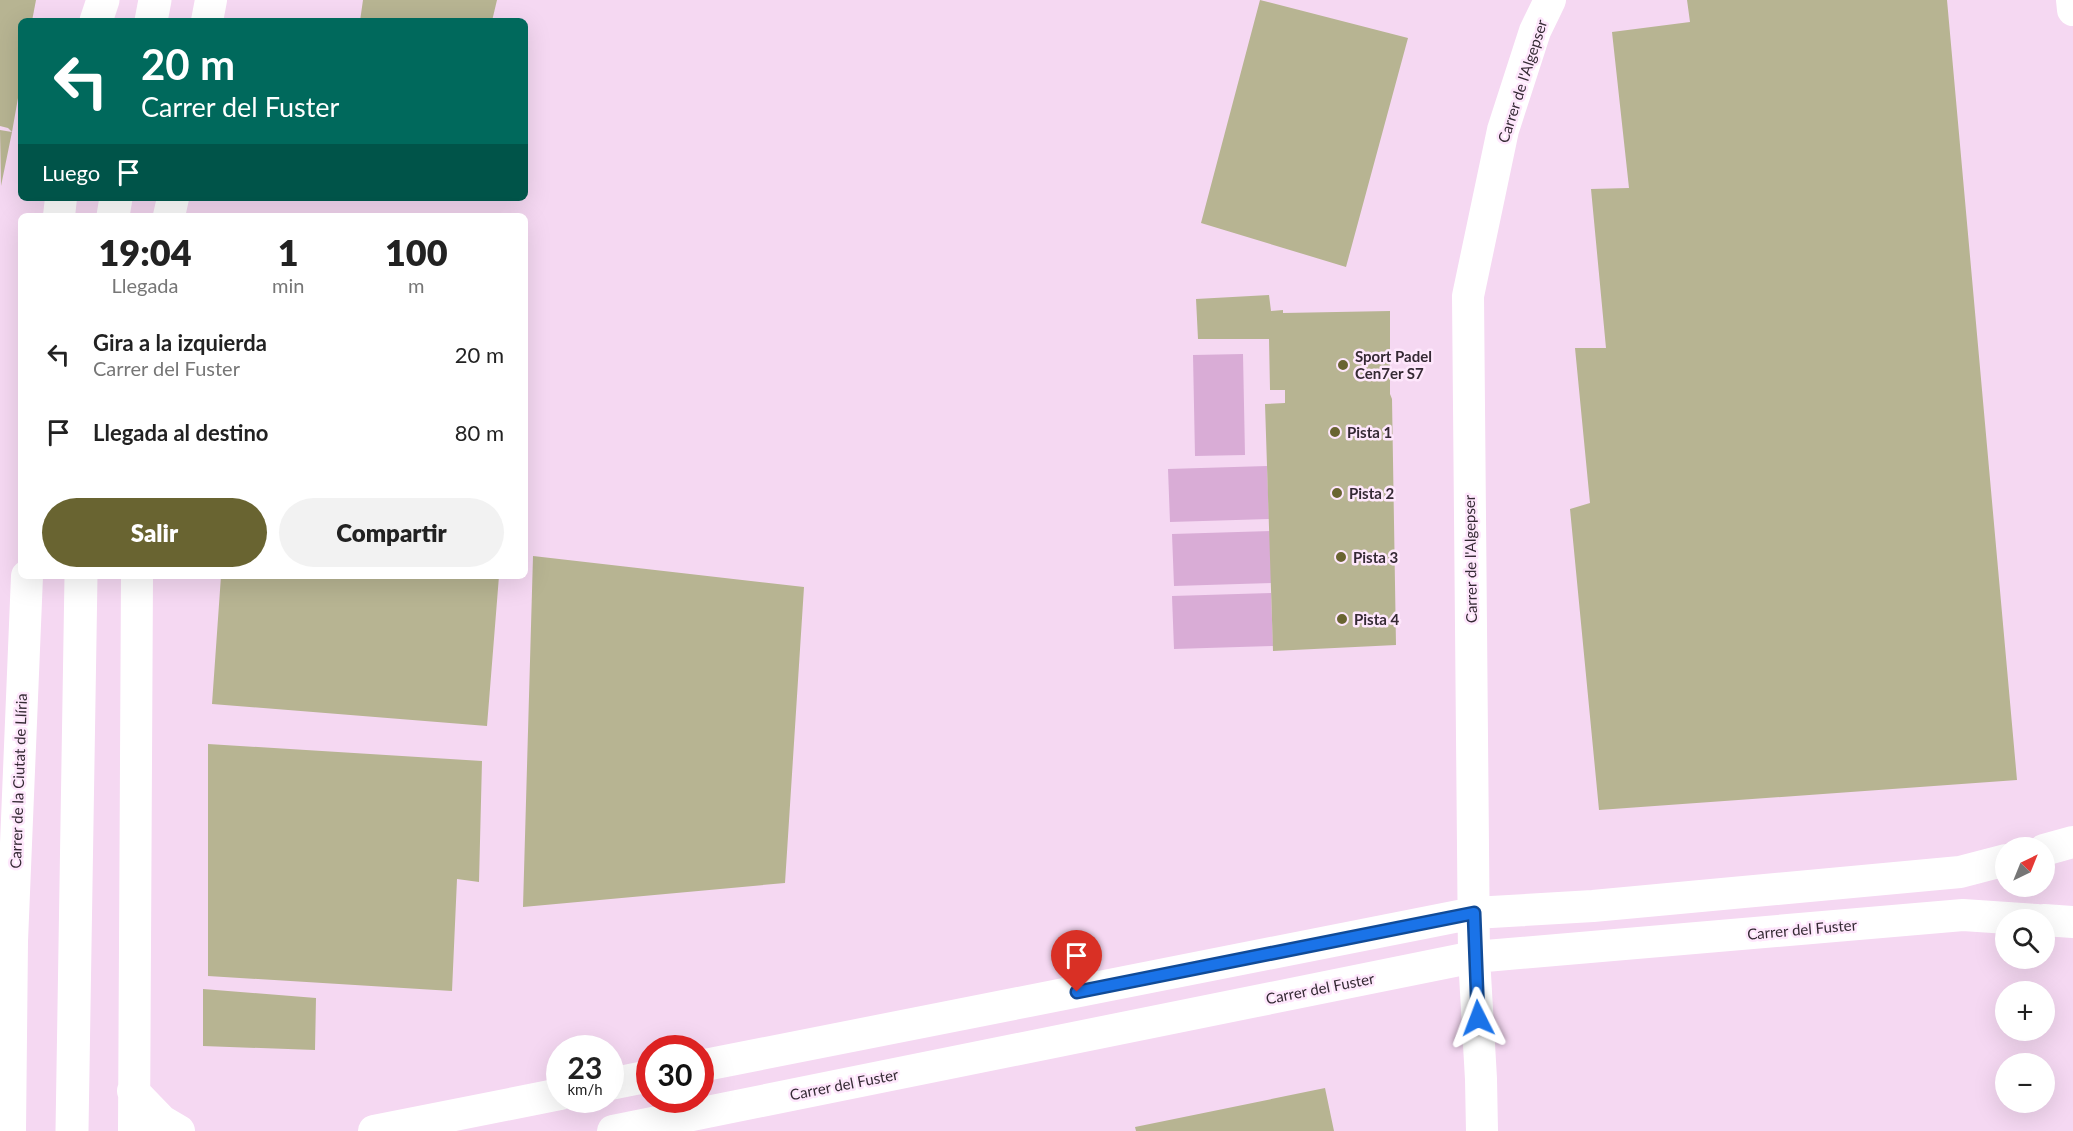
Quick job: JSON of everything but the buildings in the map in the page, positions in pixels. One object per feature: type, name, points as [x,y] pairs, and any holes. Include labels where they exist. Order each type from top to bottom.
[{"type":"street","points":[[89,18],[92,0]]},
{"type":"street","points":[[97,18],[103,0]]},
{"type":"street","points":[[152,18],[155,0]]},
{"type":"street","points":[[208,18],[211,0]]},
{"type":"street","name":"Carrer de l'Algepser","points":[[1482,1131],[1474,957],[1468,296],[1503,130],[1535,31],[1550,0]]},
{"type":"street","points":[[2072,0],[2073,10]]},
{"type":"street","name":"Carrer de la Ciutat de Llíria","points":[[7,1113],[6,943],[27,579]]},
{"type":"street","points":[[72,1131],[81,579]]},
{"type":"street","points":[[134,1131],[137,579]]},
{"type":"street","points":[[2055,847],[2073,843]]},
{"type":"street","points":[[714,1063],[1474,913],[1593,906],[1960,872],[1995,863]]},
{"type":"street","name":"Carrer del Fuster","points":[[613,1131],[1474,957],[1963,915],[1995,917]]},
{"type":"street","points":[[2055,921],[2073,922]]},
{"type":"street","points":[[133,1091],[162,1121],[179,1131]]},
{"type":"street","points":[[374,1131],[546,1097]]},
{"type":"shaded area","points":[[1243,354],[1245,455],[1195,456],[1193,355]]},
{"type":"shaded area","points":[[1267,466],[1269,519],[1170,522],[1168,469]]},
{"type":"shaded area","points":[[1271,531],[1273,583],[1174,586],[1172,534]]},
{"type":"shaded area","points":[[1271,593],[1273,646],[1174,649],[1172,596]]},
{"type":"place","name":"Sport Padel Cen7er S7","points":[[1343,365]]},
{"type":"place","name":"Pista 1","points":[[1335,432]]},
{"type":"place","name":"Pista 2","points":[[1337,493]]},
{"type":"place","name":"Pista 3","points":[[1341,557]]},
{"type":"place","name":"Pista 4","points":[[1342,619]]},
{"type":"route","points":[[1077,992],[1474,913],[1478,1018]]}]
